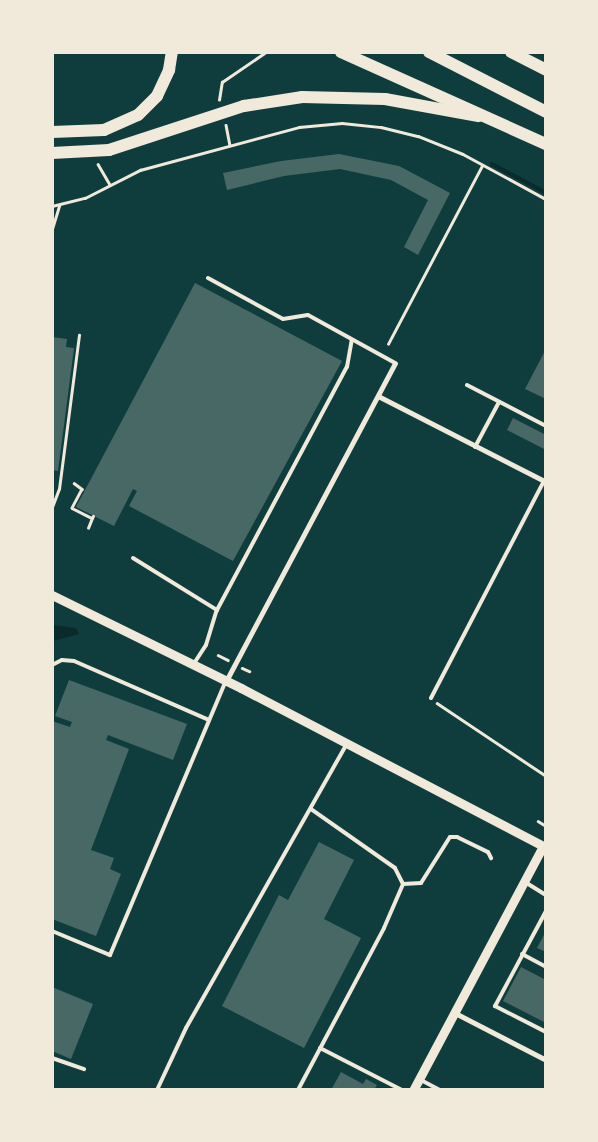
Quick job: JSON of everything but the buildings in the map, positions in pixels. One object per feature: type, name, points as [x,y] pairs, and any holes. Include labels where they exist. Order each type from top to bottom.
[{"type":"highway","points":[[52,132],[104,130],[138,115],[157,96],[169,70],[172,52]]},
{"type":"highway","points":[[341,52],[478,116],[546,144]]},
{"type":"highway","points":[[429,52],[546,112]]},
{"type":"highway","points":[[511,52],[546,70]]},
{"type":"highway","points":[[52,153],[109,150],[244,106],[302,97],[385,99],[478,116]]},
{"type":"street","points":[[226,681],[395,363]]},
{"type":"street","points":[[378,396],[545,482]]},
{"type":"street","points":[[52,595],[226,681],[544,844],[413,1090]]},
{"type":"street","points":[[455,1013],[546,1060]]},
{"type":"lane","points":[[208,278],[283,318],[308,315],[395,363]]},
{"type":"lane","points":[[194,665],[206,645],[217,610],[347,367],[352,340]]},
{"type":"lane","points":[[467,385],[546,426]]},
{"type":"lane","points":[[475,447],[499,402]]},
{"type":"lane","points":[[431,698],[545,482]]},
{"type":"lane","points":[[133,558],[217,610]]},
{"type":"lane","points":[[52,665],[62,660],[74,661],[209,720]]},
{"type":"lane","points":[[52,931],[110,954],[226,681]]},
{"type":"lane","points":[[158,1090],[186,1028],[347,743]]},
{"type":"lane","points":[[298,1090],[384,928],[403,884],[395,868],[311,809]]},
{"type":"lane","points":[[403,884],[421,883],[450,837],[457,837],[488,852],[491,858]]},
{"type":"lane","points":[[525,882],[546,895]]},
{"type":"lane","points":[[546,911],[495,1006],[546,1032]]},
{"type":"lane","points":[[522,954],[546,967]]},
{"type":"lane","points":[[320,1048],[402,1090]]},
{"type":"lane","points":[[52,1058],[84,1069]]},
{"type":"lane","points":[[418,1079],[440,1090]]},
{"type":"path","points":[[220,104],[222,82],[266,52]]},
{"type":"path","points":[[225,120],[230,146]]},
{"type":"path","points":[[52,206],[59,206],[85,198],[140,170],[299,127],[358,124],[418,136],[546,199]]},
{"type":"path","points":[[98,164],[110,185]]},
{"type":"path","points":[[388,344],[482,166]]},
{"type":"path","points":[[52,229],[59,206]]},
{"type":"path","points":[[52,507],[59,489],[79,336]]},
{"type":"path","points":[[74,483],[82,489],[72,508],[93,517],[88,528]]},
{"type":"path","points":[[431,698],[546,776]]},
{"type":"path","points":[[538,821],[546,826]]},
{"type":"water","points":[[53,625],[76,628],[79,634],[53,641]]},
{"type":"waterway","points":[[492,164],[546,193]]}]
